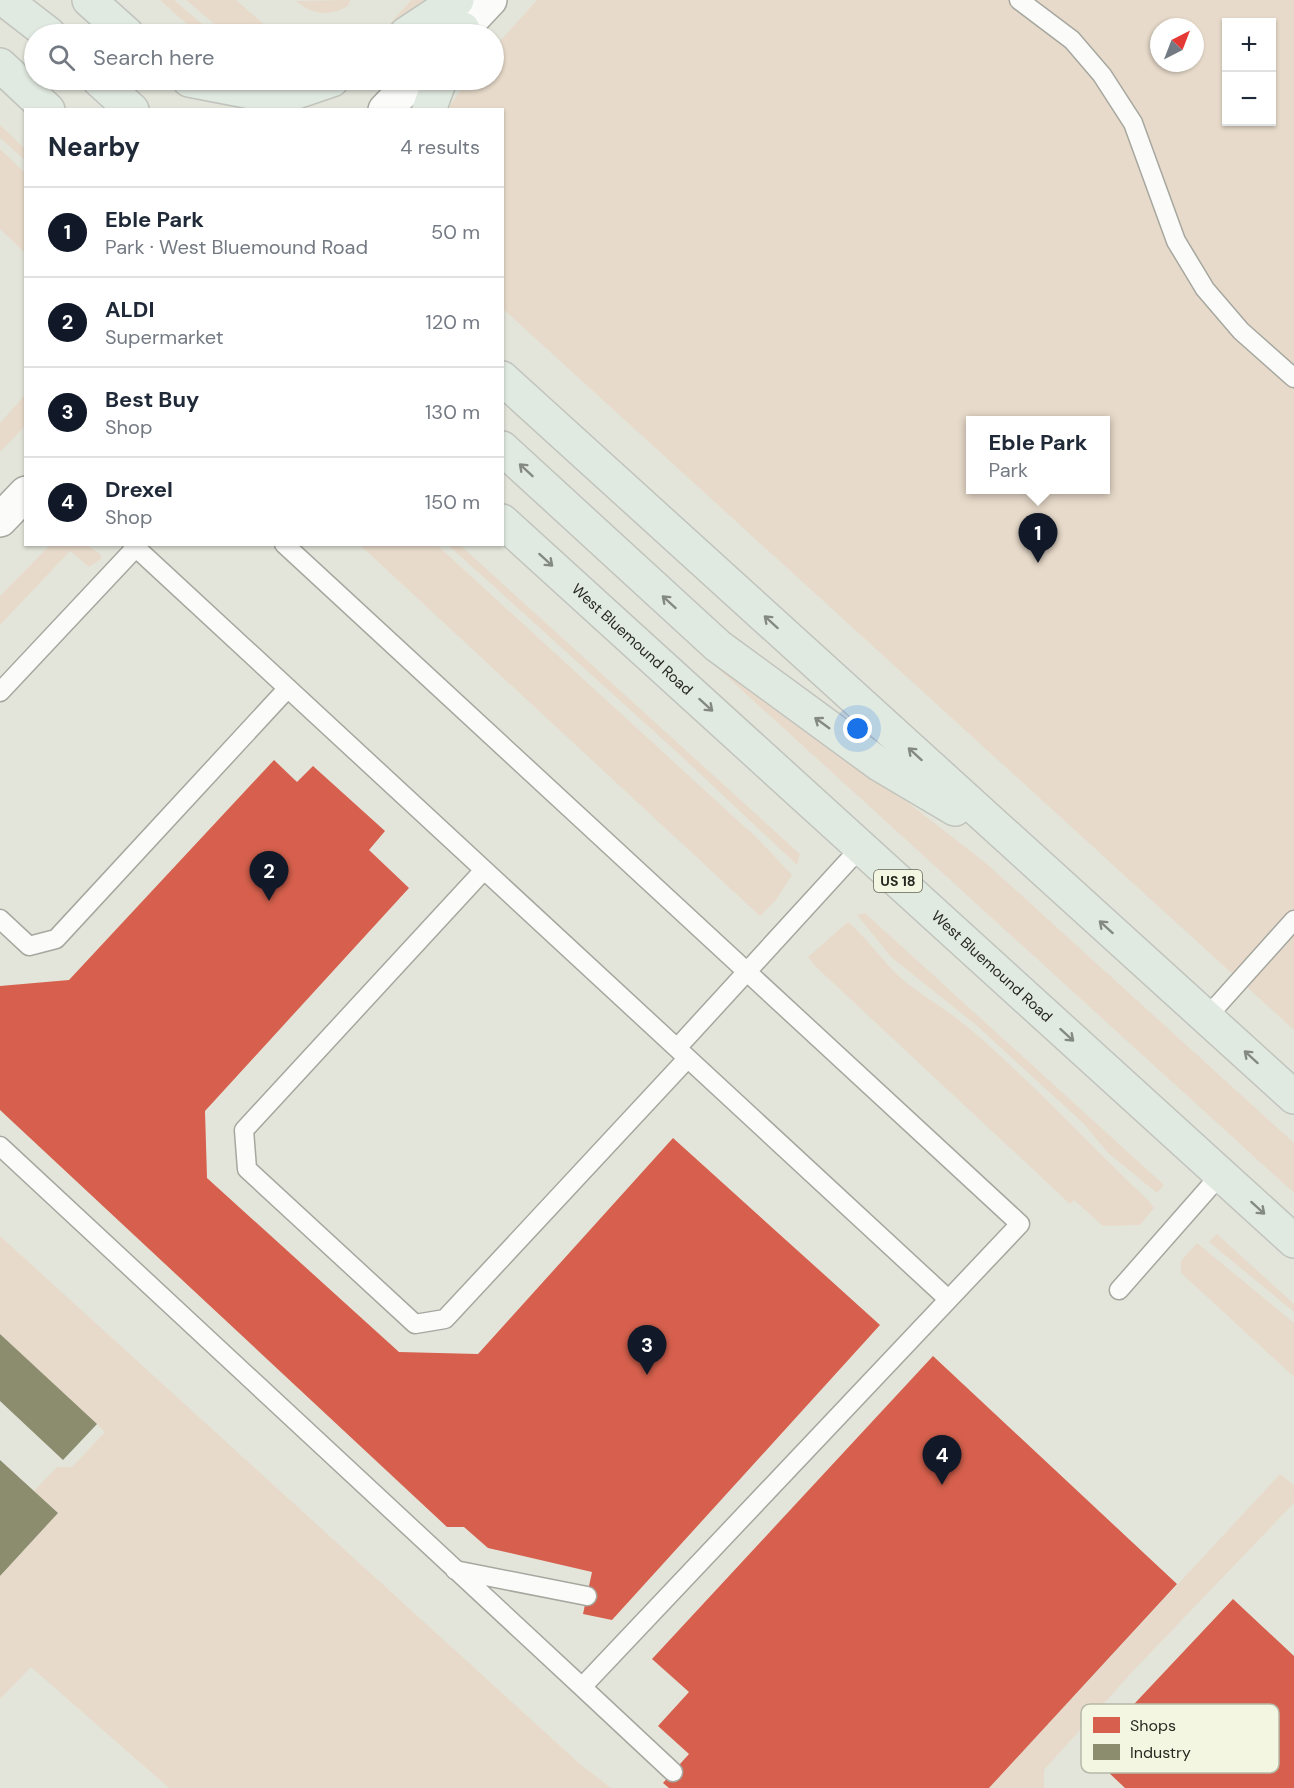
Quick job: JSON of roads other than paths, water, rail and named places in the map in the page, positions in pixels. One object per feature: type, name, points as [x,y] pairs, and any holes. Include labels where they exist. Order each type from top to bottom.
[{"type":"main road","points":[[5,0],[36,24]]},
{"type":"main road","points":[[89,0],[116,24]]},
{"type":"main road","points":[[0,65],[24,88]]},
{"type":"main road","points":[[27,90],[46,108]]},
{"type":"main road","points":[[110,90],[130,108]]},
{"type":"main road","points":[[187,90],[206,108]]},
{"type":"main road","points":[[240,90],[266,95],[288,94],[301,90]]},
{"type":"main road","points":[[430,108],[436,90]]},
{"type":"main road","points":[[504,380],[1294,1097]]},
{"type":"main road","points":[[504,450],[718,646],[879,764],[1013,844]]},
{"type":"main road","name":"West Bluemound Road","points":[[504,523],[1294,1241]]},
{"type":"street","points":[[460,24],[490,0]]},
{"type":"street","points":[[387,108],[404,90]]},
{"type":"street","points":[[0,520],[24,495]]},
{"type":"lane","points":[[1019,0],[1072,40],[1102,75],[1133,123],[1176,242],[1205,290],[1241,331],[1294,378]]},
{"type":"lane","points":[[0,692],[136,546],[948,1299]]},
{"type":"lane","points":[[286,546],[1020,1224],[582,1687]]},
{"type":"lane","points":[[0,919],[29,946],[56,939],[288,688]]},
{"type":"lane","points":[[484,870],[244,1130],[247,1169],[415,1324],[445,1319],[682,1053],[748,971],[861,847]]},
{"type":"lane","points":[[1207,1017],[1294,920]]},
{"type":"lane","points":[[0,1146],[673,1772]]},
{"type":"lane","points":[[1119,1290],[1221,1174]]},
{"type":"lane","points":[[455,1570],[587,1596]]},
{"type":"place","name":"Eble Park","points":[[1038,563]]},
{"type":"place","name":"ALDI","points":[[269,901]]},
{"type":"place","name":"Best Buy","points":[[647,1375]]},
{"type":"place","name":"Drexel","points":[[942,1485]]}]
